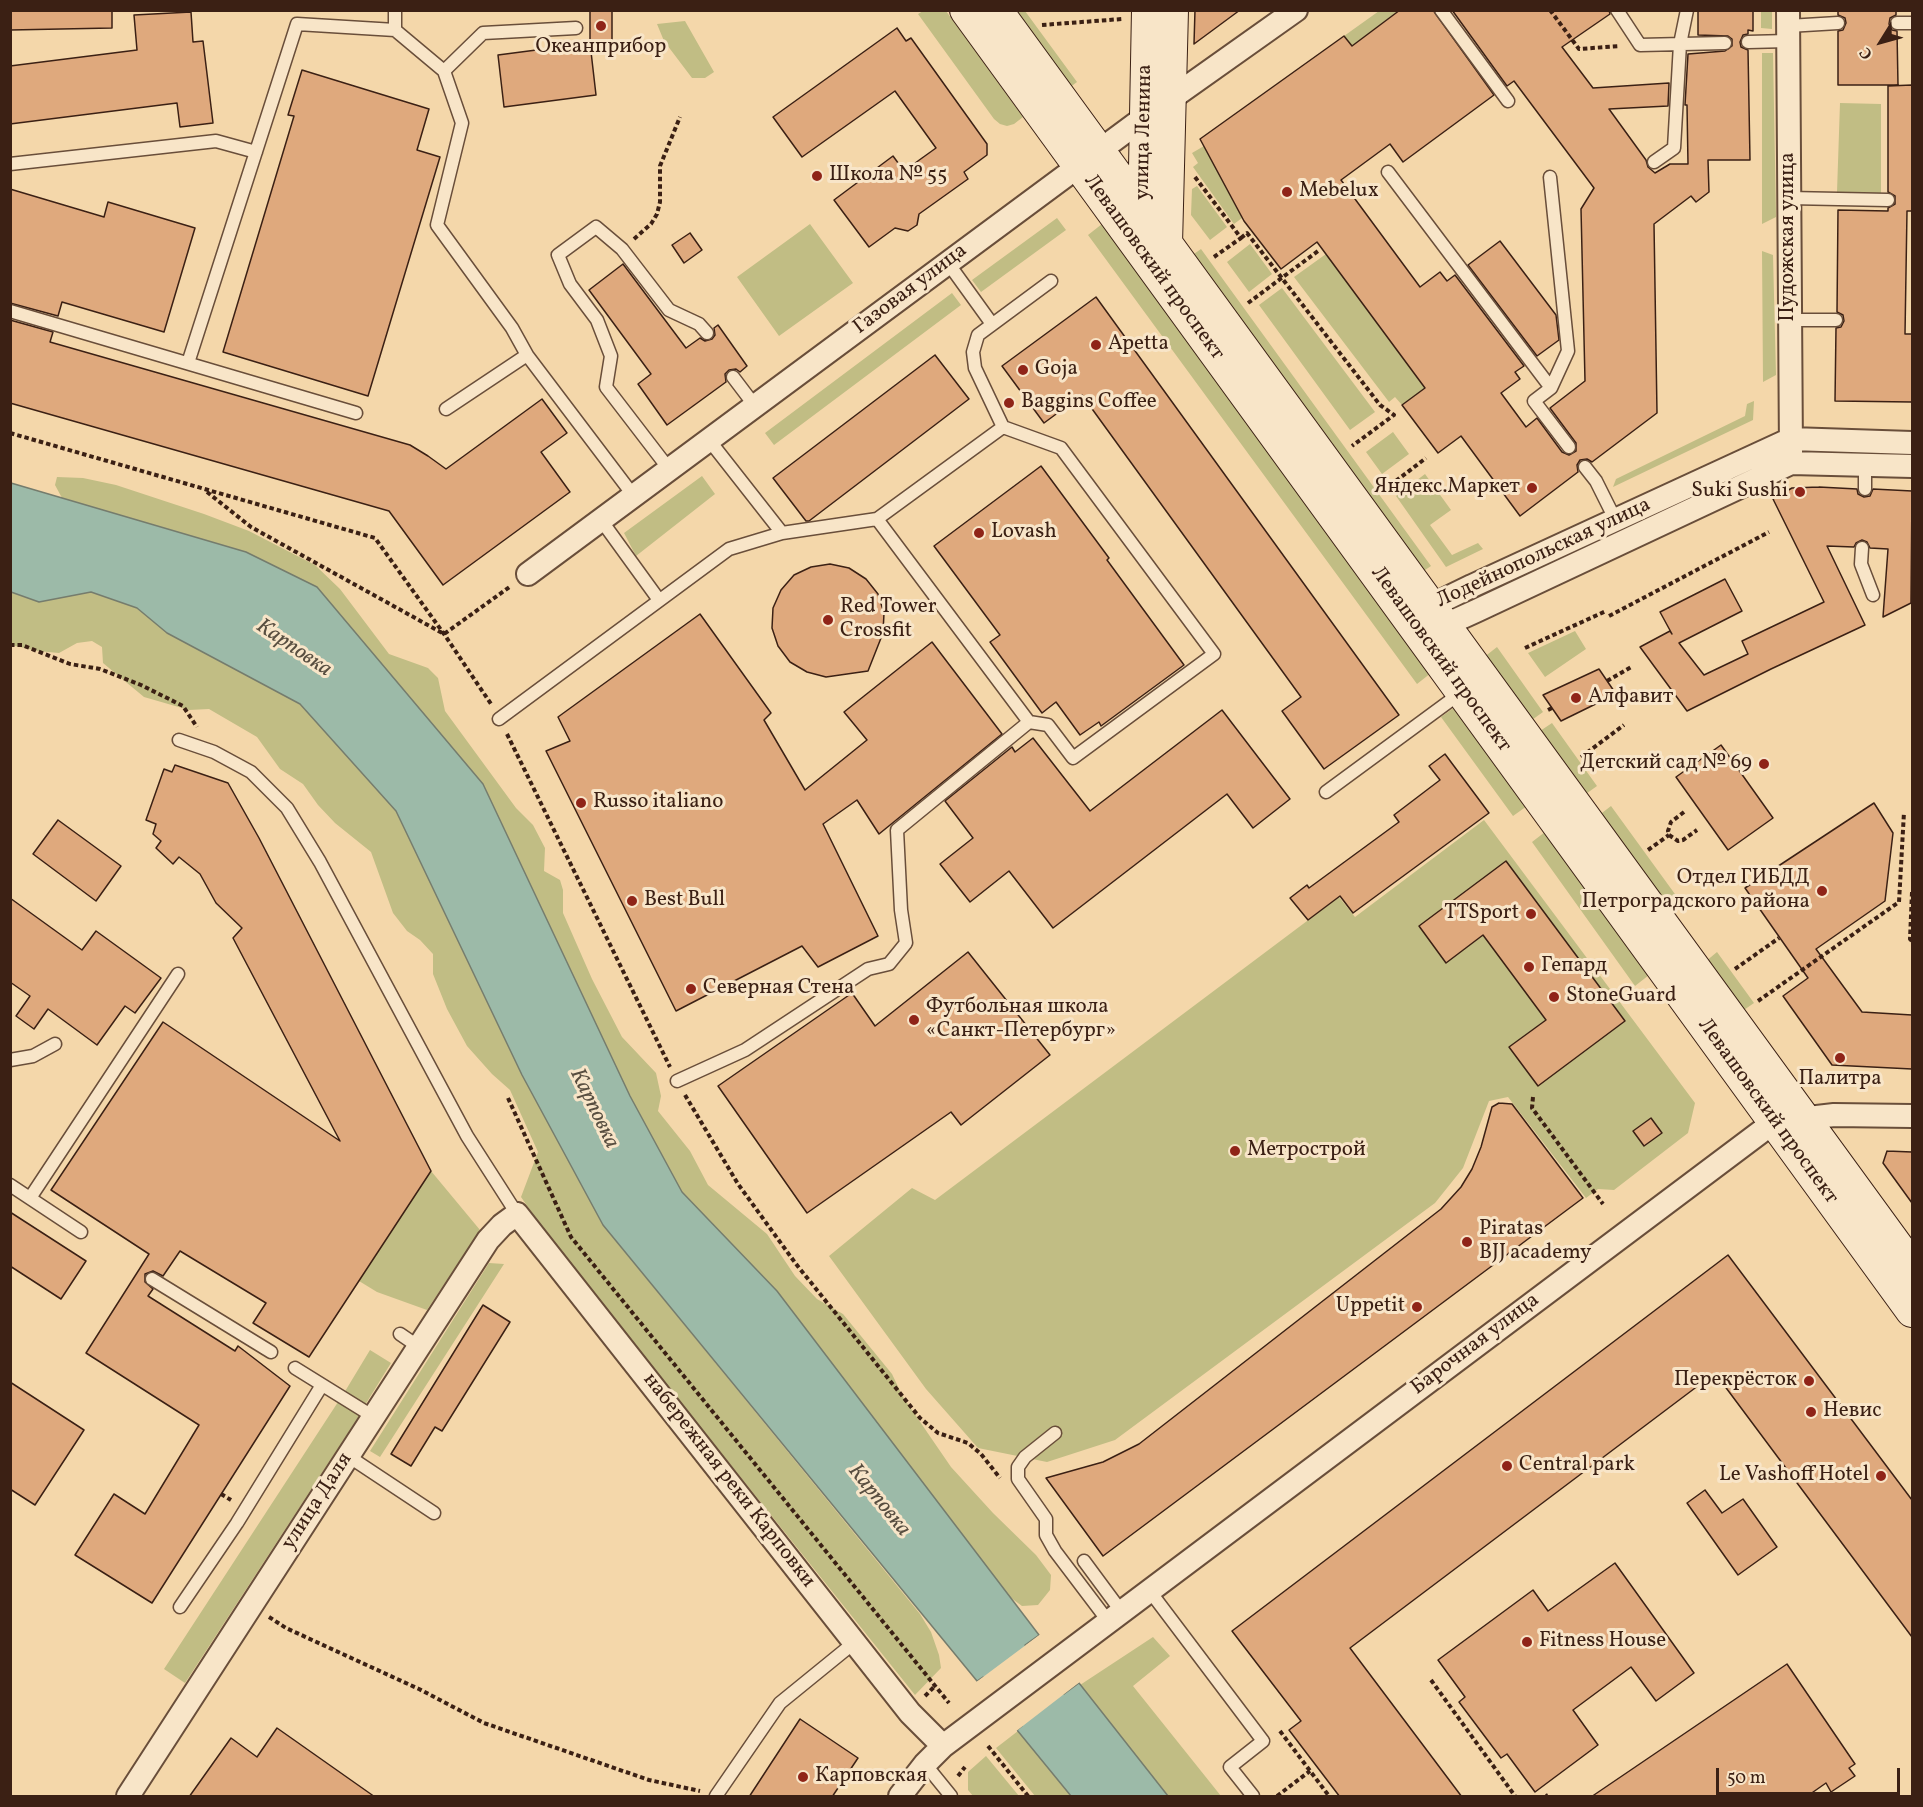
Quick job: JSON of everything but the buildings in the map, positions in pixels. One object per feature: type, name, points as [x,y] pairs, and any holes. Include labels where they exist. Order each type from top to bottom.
[{"type":"street","name":"Левашовский проспект","points":[[966,10],[1089,159],[1430,620],[1556,800],[1789,1120],[1901,1264],[1912,1311]]},
{"type":"street","name":"Левашовский проспект","points":[[996,10],[1089,159],[1144,214]]},
{"type":"street","name":"улица Ленина","points":[[1155,249],[1144,214],[1172,10]]},
{"type":"street","name":"Газовая улица","points":[[528,574],[1157,109],[1296,10]]},
{"type":"street","name":"улица Ленина","points":[[1138,14],[1157,109],[1155,249]]},
{"type":"street","name":"Пудожская улица","points":[[1788,26],[1791,463]]},
{"type":"street","name":"Лодейнопольская улица","points":[[1430,620],[1517,592],[1626,540],[1741,474],[1791,440],[1912,443]]},
{"type":"street","name":"Лодейнопольская улица","points":[[1430,620],[1506,570],[1616,520],[1741,474],[1791,463],[1912,466]]},
{"type":"street","name":"Левашовский проспект","points":[[1430,620],[1463,692],[1556,800]]},
{"type":"street","points":[[1789,1120],[1869,1114],[1912,1116]]},
{"type":"street","name":"Барочная улица","points":[[943,1746],[1149,1590],[1789,1120]]},
{"type":"street","name":"улица Даля","points":[[128,1797],[374,1418],[409,1340],[488,1240],[502,1225],[517,1214]]},
{"type":"street","name":"набережная реки Карповки","points":[[517,1214],[910,1713],[943,1746]]},
{"type":"street","points":[[900,1797],[925,1764],[943,1746]]},
{"type":"lane","points":[[395,10],[395,30]]},
{"type":"lane","points":[[1441,10],[1508,101]]},
{"type":"lane","points":[[1617,10],[1640,45],[1725,43]]},
{"type":"lane","points":[[1654,162],[1674,148],[1680,44],[1687,10]]},
{"type":"lane","points":[[1748,42],[1788,26],[1838,23]]},
{"type":"lane","points":[[1897,23],[1912,23]]},
{"type":"lane","points":[[188,363],[297,24],[395,30],[444,71],[462,123],[437,225],[512,328],[527,355],[633,495]]},
{"type":"lane","points":[[444,71],[483,33],[576,28]]},
{"type":"lane","points":[[10,164],[216,141],[256,152]]},
{"type":"lane","points":[[1388,172],[1551,388]]},
{"type":"lane","points":[[1550,177],[1568,351],[1551,388],[1534,401],[1569,447]]},
{"type":"lane","points":[[1789,198],[1888,200]]},
{"type":"lane","points":[[669,469],[606,387],[611,356],[597,320],[570,284],[558,255],[596,227],[622,249],[669,310],[699,324],[707,333]]},
{"type":"lane","points":[[948,263],[992,324]]},
{"type":"lane","points":[[877,519],[1029,722],[1048,725],[1073,758],[1214,654],[1061,448],[1004,427],[975,368],[974,352],[978,335],[1051,281]]},
{"type":"lane","points":[[10,311],[356,413]]},
{"type":"lane","points":[[1790,320],[1836,320]]},
{"type":"lane","points":[[446,409],[527,355]]},
{"type":"lane","points":[[733,377],[755,406]]},
{"type":"lane","points":[[500,719],[729,549],[782,533],[877,519],[1004,427]]},
{"type":"lane","points":[[709,440],[782,533]]},
{"type":"lane","points":[[1865,489],[1866,442]]},
{"type":"lane","points":[[1585,467],[1596,481],[1626,540]]},
{"type":"lane","points":[[601,520],[659,600]]},
{"type":"lane","points":[[1571,540],[1582,561]]},
{"type":"lane","points":[[1862,548],[1861,564],[1873,595]]},
{"type":"lane","points":[[1506,570],[1517,592]]},
{"type":"lane","points":[[1326,792],[1463,692]]},
{"type":"lane","points":[[677,1081],[744,1050],[868,969],[890,964],[906,943],[901,910],[897,830],[1029,722]]},
{"type":"lane","points":[[179,740],[214,752],[251,772],[287,808],[320,862],[467,1136],[517,1214]]},
{"type":"lane","points":[[30,1198],[178,974]]},
{"type":"lane","points":[[10,1060],[33,1056],[55,1044]]},
{"type":"lane","points":[[10,1185],[81,1232]]},
{"type":"lane","points":[[152,1279],[271,1352]]},
{"type":"lane","points":[[295,1368],[374,1418]]},
{"type":"lane","points":[[180,1607],[237,1523],[322,1385]]},
{"type":"lane","points":[[1055,1433],[1025,1457],[1018,1467],[1018,1479],[1046,1518],[1046,1534],[1055,1551],[1115,1616]]},
{"type":"lane","points":[[348,1456],[434,1513]]},
{"type":"lane","points":[[1084,1561],[1115,1616]]},
{"type":"lane","points":[[1149,1590],[1263,1741],[1230,1767],[1253,1797]]},
{"type":"lane","points":[[717,1795],[780,1703],[855,1642]]},
{"type":"lane","points":[[925,1764],[951,1797]]},
{"type":"path","points":[[1550,10],[1579,49],[1640,45]]},
{"type":"path","points":[[1042,25],[1138,14]]},
{"type":"path","points":[[622,249],[642,233],[657,214],[660,202],[660,166],[680,117]]},
{"type":"path","points":[[1194,176],[1241,238]]},
{"type":"path","points":[[1214,257],[1247,233],[1380,405],[1394,415],[1352,446]]},
{"type":"path","points":[[1248,303],[1318,251]]},
{"type":"path","points":[[10,433],[375,538],[444,634],[500,719],[677,1081],[738,1184],[796,1264],[920,1418],[938,1433],[968,1443],[981,1454],[1003,1481]]},
{"type":"path","points":[[1384,490],[1426,458]]},
{"type":"path","points":[[204,489],[251,527],[444,634]]},
{"type":"path","points":[[1609,616],[1769,532]]},
{"type":"path","points":[[444,634],[528,574]]},
{"type":"path","points":[[1525,648],[1606,611]]},
{"type":"path","points":[[10,645],[22,645],[70,664],[100,669],[141,685],[183,706],[214,752]]},
{"type":"path","points":[[1607,681],[1633,666]]},
{"type":"path","points":[[1581,757],[1624,725]]},
{"type":"path","points":[[1669,835],[1671,822],[1684,812]]},
{"type":"path","points":[[1758,1001],[1899,902],[1904,812]]},
{"type":"path","points":[[1669,835],[1678,841],[1697,830]]},
{"type":"path","points":[[1648,850],[1669,835]]},
{"type":"path","points":[[1912,892],[1910,939],[1912,941]]},
{"type":"path","points":[[1735,969],[1779,938]]},
{"type":"path","points":[[1533,1097],[1532,1108],[1603,1204]]},
{"type":"path","points":[[508,1098],[571,1237],[949,1703]]},
{"type":"path","points":[[221,1494],[232,1500]]},
{"type":"path","points":[[251,1605],[286,1628],[419,1689],[484,1723],[649,1780],[717,1795]]},
{"type":"path","points":[[1431,1680],[1515,1797]]},
{"type":"path","points":[[988,1746],[1028,1797]]},
{"type":"path","points":[[1277,1797],[1310,1771]]},
{"type":"shaded area","points":[[923,11],[946,11],[1023,117],[1007,126],[994,119],[918,14]]},
{"type":"shaded area","points":[[1013,11],[1025,11],[1077,82],[1069,88]]},
{"type":"shaded area","points":[[1379,11],[1400,11],[1352,46],[1344,36]]},
{"type":"shaded area","points":[[1761,11],[1772,11],[1772,29],[1761,28]]},
{"type":"shaded area","points":[[685,21],[714,72],[705,78],[692,78],[664,41],[657,24]]},
{"type":"shaded area","points":[[1762,53],[1773,53],[1776,217],[1762,224]]},
{"type":"shaded area","points":[[1840,103],[1881,104],[1881,193],[1837,192]]},
{"type":"shaded area","points":[[1204,146],[1242,218],[1234,224],[1193,167],[1198,163],[1192,153]]},
{"type":"shaded area","points":[[1197,186],[1227,227],[1210,240],[1191,215],[1192,189]]},
{"type":"shaded area","points":[[1057,218],[1066,230],[981,292],[972,280]]},
{"type":"shaded area","points":[[810,224],[853,283],[779,336],[737,277]]},
{"type":"shaded area","points":[[1102,224],[1431,673],[1417,684],[1088,235]]},
{"type":"shaded area","points":[[1250,244],[1272,274],[1249,292],[1227,262]]},
{"type":"shaded area","points":[[1201,249],[1431,566],[1422,572],[1191,256]]},
{"type":"shaded area","points":[[1762,251],[1773,255],[1776,375],[1763,382]]},
{"type":"shaded area","points":[[1326,254],[1425,388],[1402,405],[1395,397],[1389,402],[1294,277]]},
{"type":"shaded area","points":[[1282,288],[1375,412],[1350,430],[1259,305]]},
{"type":"shaded area","points":[[952,293],[961,305],[774,445],[765,433]]},
{"type":"shaded area","points":[[1754,401],[1753,420],[1613,487],[1616,479],[1745,416],[1747,404]]},
{"type":"shaded area","points":[[1393,432],[1409,454],[1382,474],[1366,452]]},
{"type":"shaded area","points":[[1425,474],[1451,510],[1430,525],[1452,555],[1478,543],[1483,549],[1446,567],[1396,496]]},
{"type":"shaded area","points":[[702,476],[715,494],[636,556],[624,533]]},
{"type":"shaded area","points":[[57,477],[83,478],[116,485],[204,514],[249,531],[315,565],[340,589],[389,654],[428,668],[438,678],[445,711],[516,808],[533,825],[545,848],[544,871],[560,880],[563,890],[563,913],[592,979],[622,1037],[656,1073],[661,1096],[658,1111],[690,1151],[708,1185],[767,1234],[795,1276],[817,1299],[843,1314],[892,1374],[903,1397],[951,1467],[1036,1555],[1051,1575],[1050,1590],[1038,1605],[1022,1606],[1007,1595],[777,1291],[682,1192],[630,1096],[483,784],[317,587],[246,552],[62,498],[55,485]]},
{"type":"shaded area","points":[[11,592],[39,602],[91,592],[137,608],[167,633],[300,704],[396,811],[522,1075],[603,1225],[920,1614],[931,1632],[941,1668],[915,1695],[550,1239],[521,1197],[538,1152],[510,1090],[467,1046],[447,1009],[433,974],[433,954],[420,940],[407,931],[393,913],[371,852],[335,823],[303,784],[280,769],[257,737],[209,709],[189,710],[144,697],[103,663],[102,647],[92,641],[77,643],[59,653],[11,645]]},
{"type":"shaded area","points":[[1575,631],[1586,649],[1545,677],[1528,653]]},
{"type":"shaded area","points":[[1497,647],[1543,712],[1529,722],[1483,658]]},
{"type":"shaded area","points":[[1455,707],[1527,806],[1513,816],[1441,717]]},
{"type":"shaded area","points":[[1552,723],[1597,786],[1583,796],[1537,733]]},
{"type":"shaded area","points":[[1611,806],[1680,901],[1667,911],[1598,816]]},
{"type":"shaded area","name":"Метрострой","points":[[1484,820],[1695,1103],[1688,1133],[1614,1190],[1598,1189],[1586,1198],[1508,1097],[1489,1101],[1463,1168],[1435,1203],[1115,1440],[1047,1462],[978,1448],[926,1389],[829,1256],[912,1188],[935,1200],[1339,897],[1355,917]]},
{"type":"shaded area","points":[[1545,832],[1649,975],[1635,986],[1532,842]]},
{"type":"shaded area","points":[[1717,952],[1754,1003],[1741,1012],[1705,962]]},
{"type":"shaded area","points":[[431,1171],[480,1230],[427,1310],[377,1292],[359,1281]]},
{"type":"shaded area","points":[[489,1263],[504,1264],[380,1457],[370,1451]]},
{"type":"shaded area","points":[[370,1350],[391,1363],[365,1405],[344,1393]]},
{"type":"shaded area","points":[[338,1402],[359,1416],[185,1683],[164,1669]]},
{"type":"shaded area","points":[[1153,1637],[1170,1656],[1133,1686],[1221,1796],[1168,1796],[1080,1685]]},
{"type":"shaded area","points":[[1018,1731],[1071,1796],[1035,1796],[996,1748]]},
{"type":"shaded area","points":[[986,1756],[1019,1796],[973,1796],[968,1790],[968,1772]]},
{"type":"water","name":"Карповка","points":[[11,483],[246,552],[317,587],[483,784],[630,1096],[682,1192],[777,1291],[1039,1635],[1025,1645],[1064,1694],[1079,1683],[1168,1796],[1071,1796],[1017,1730],[1022,1726],[983,1677],[977,1681],[603,1225],[522,1075],[396,811],[300,704],[167,633],[137,608],[91,592],[39,602],[11,592]]},
{"type":"pier","points":[[1042,1633],[1042,1637],[1029,1646],[1064,1690],[1077,1681],[1081,1681],[1015,1732],[1018,1725],[983,1681],[975,1683]]},
{"type":"place","name":"Океанприбор","points":[[601,26]]},
{"type":"place","name":"Школа № 55","points":[[817,176]]},
{"type":"place","name":"Mebelux","points":[[1287,192]]},
{"type":"place","name":"Apetta","points":[[1096,345]]},
{"type":"place","name":"Goja","points":[[1023,370]]},
{"type":"place","name":"Baggins Coffee","points":[[1009,403]]},
{"type":"place","name":"Яндекс.Маркет","points":[[1532,488]]},
{"type":"place","name":"Suki Sushi","points":[[1800,492]]},
{"type":"place","name":"Lovash","points":[[979,533]]},
{"type":"place","name":"Red Tower Crossfit","points":[[828,620]]},
{"type":"place","name":"Алфавит","points":[[1576,698]]},
{"type":"place","name":"Детский сад № 69","points":[[1764,764]]},
{"type":"place","name":"Russo italiano","points":[[581,803]]},
{"type":"place","name":"Отдел ГИБДД Петроградского района","points":[[1822,891]]},
{"type":"place","name":"Best Bull","points":[[632,901]]},
{"type":"place","name":"TTSport","points":[[1531,914]]},
{"type":"place","name":"Гепард","points":[[1529,967]]},
{"type":"place","name":"Северная Стена","points":[[691,989]]},
{"type":"place","name":"StoneGuard","points":[[1554,997]]},
{"type":"place","name":"Футбольная школа «Санкт-Петербург»","points":[[914,1020]]},
{"type":"place","name":"Палитра","points":[[1840,1058]]},
{"type":"place","name":"Метрострой","points":[[1235,1151]]},
{"type":"place","name":"Piratas BJJ academy","points":[[1467,1242]]},
{"type":"place","name":"Uppetit","points":[[1417,1307]]},
{"type":"place","name":"Перекрёсток","points":[[1809,1381]]},
{"type":"place","name":"Невис","points":[[1811,1412]]},
{"type":"place","name":"Central park","points":[[1507,1466]]},
{"type":"place","name":"Le Vashoff Hotel","points":[[1881,1476]]},
{"type":"place","name":"Fitness House","points":[[1527,1642]]},
{"type":"place","name":"Карповская","points":[[803,1777]]}]
